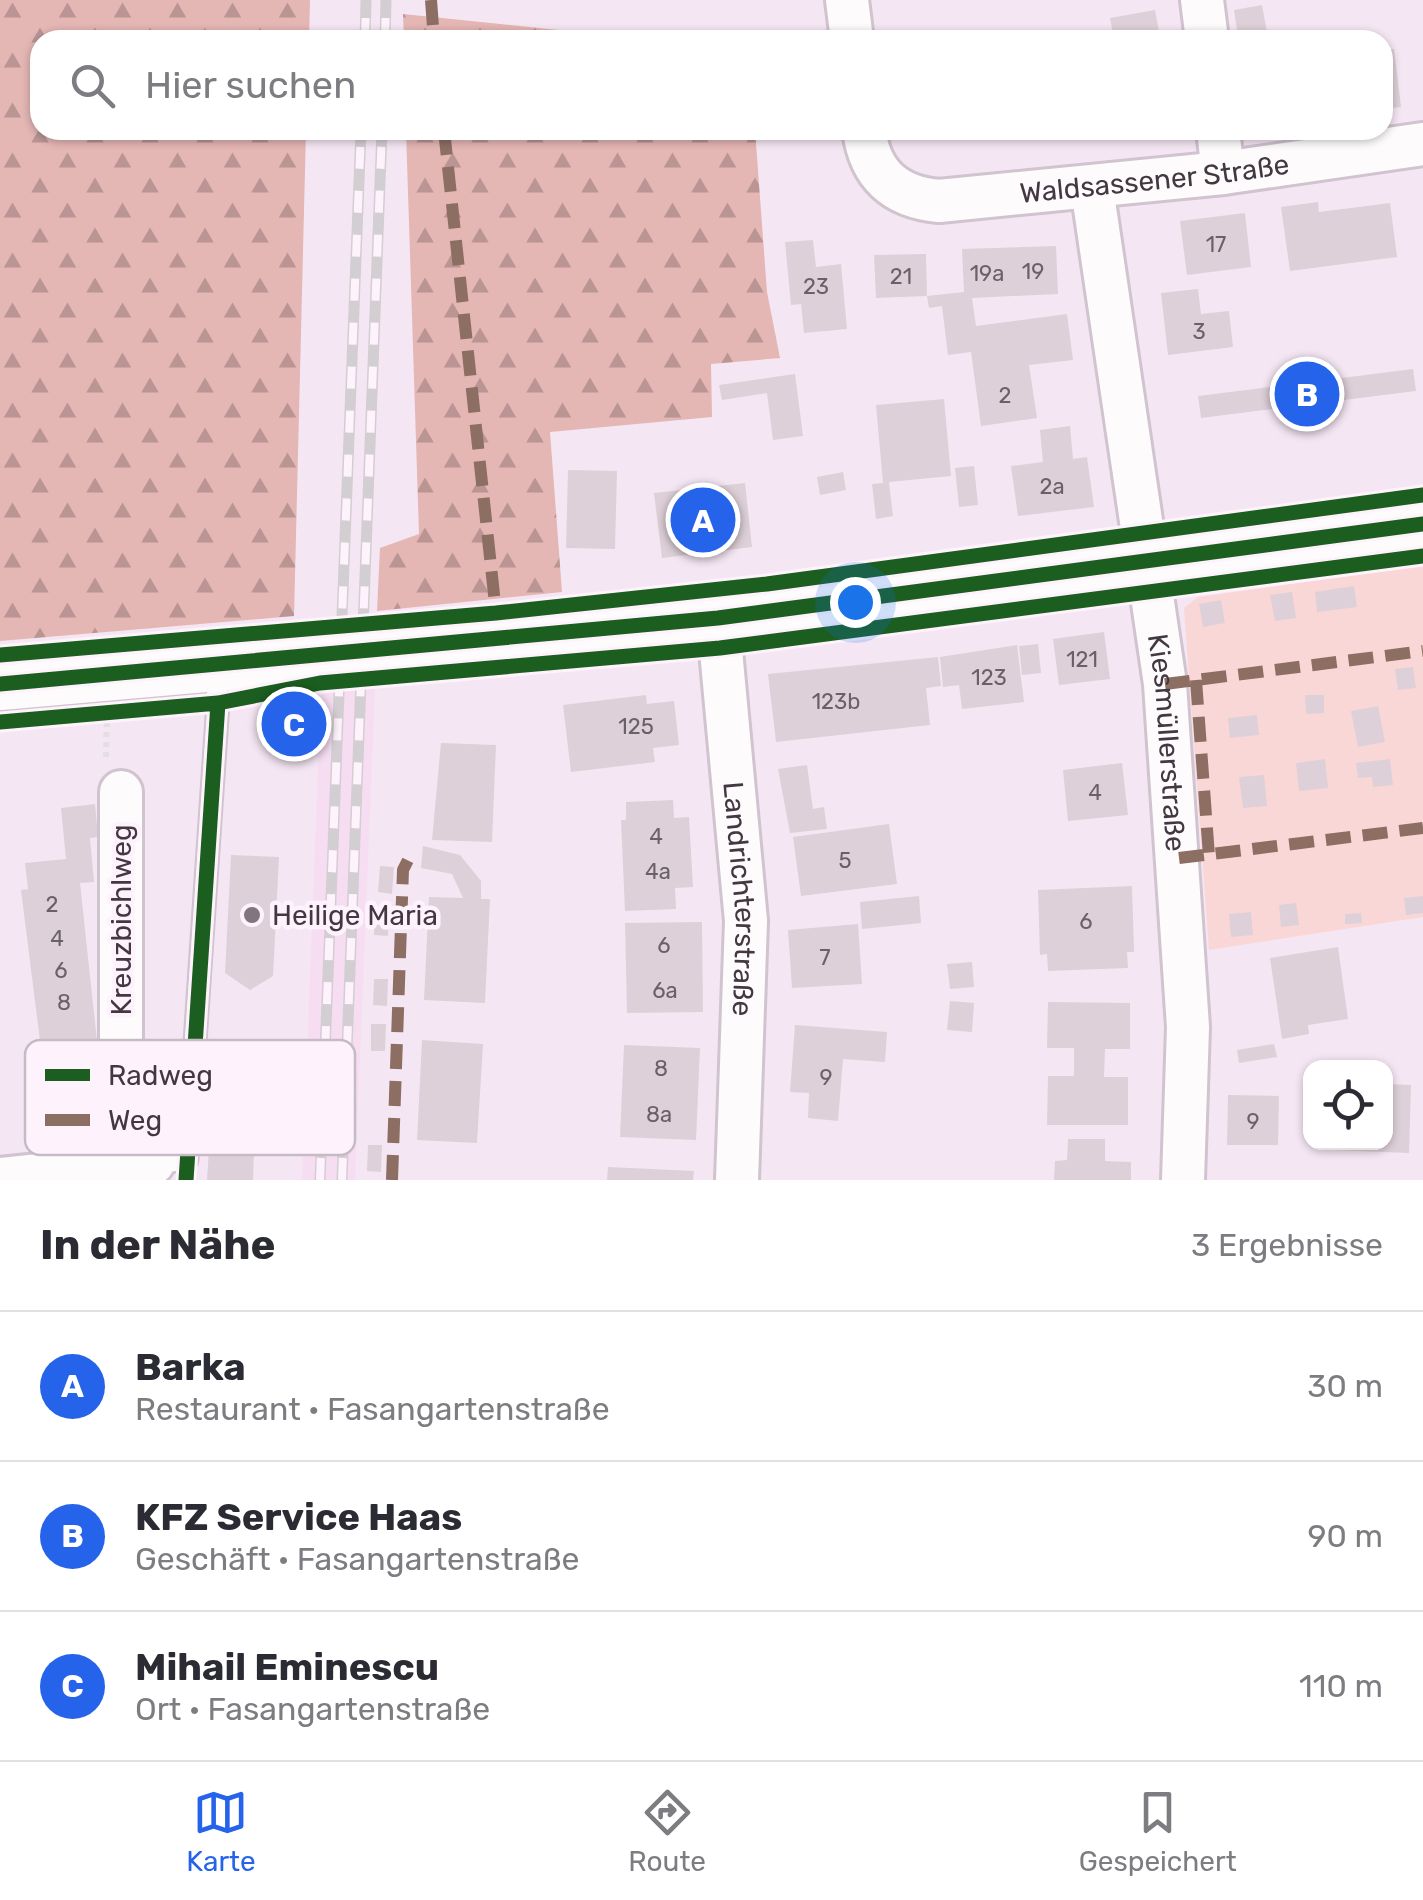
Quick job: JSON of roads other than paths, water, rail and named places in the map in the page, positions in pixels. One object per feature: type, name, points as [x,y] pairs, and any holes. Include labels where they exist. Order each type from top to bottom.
[{"type":"street","points":[[847,0],[851,30]]},
{"type":"street","points":[[1202,0],[1206,30]]},
{"type":"street","name":"Waldsassener Straße","points":[[865,140],[889,187],[912,199],[939,202],[1223,173],[1423,144]]},
{"type":"street","points":[[1219,140],[1223,173]]},
{"type":"street","name":"Kiesmüllerstraße","points":[[1092,188],[1164,667],[1180,858],[1188,1027],[1183,1180]]},
{"type":"street","points":[[0,684],[216,691],[320,656],[718,618],[1423,524]]},
{"type":"street","name":"Landrichterstraße","points":[[718,618],[746,920],[738,1180]]},
{"type":"street","name":"Kreuzbichlweg","points":[[121,792],[132,1040]]},
{"type":"street","name":"Kreuzbichlweg","points":[[137,1155],[137,1165]]},
{"type":"street","points":[[0,1180],[137,1165]]},
{"type":"lane","points":[[194,1040],[216,691]]},
{"type":"lane","points":[[137,1165],[187,1160],[187,1155]]},
{"type":"railway","points":[[365,30],[366,0]]},
{"type":"railway","points":[[385,30],[386,0]]},
{"type":"railway","points":[[325,1040],[361,140]]},
{"type":"railway","points":[[347,1040],[382,140]]},
{"type":"railway","points":[[320,1180],[321,1155]]},
{"type":"railway","points":[[342,1180],[343,1155]]},
{"type":"place","name":"KFZ Service Haas","points":[[1307,394]]},
{"type":"place","name":"Barka","points":[[703,520]]},
{"type":"place","name":"Mihail Eminescu","points":[[294,724]]},
{"type":"place","name":"Heilige Maria","points":[[252,915]]}]
